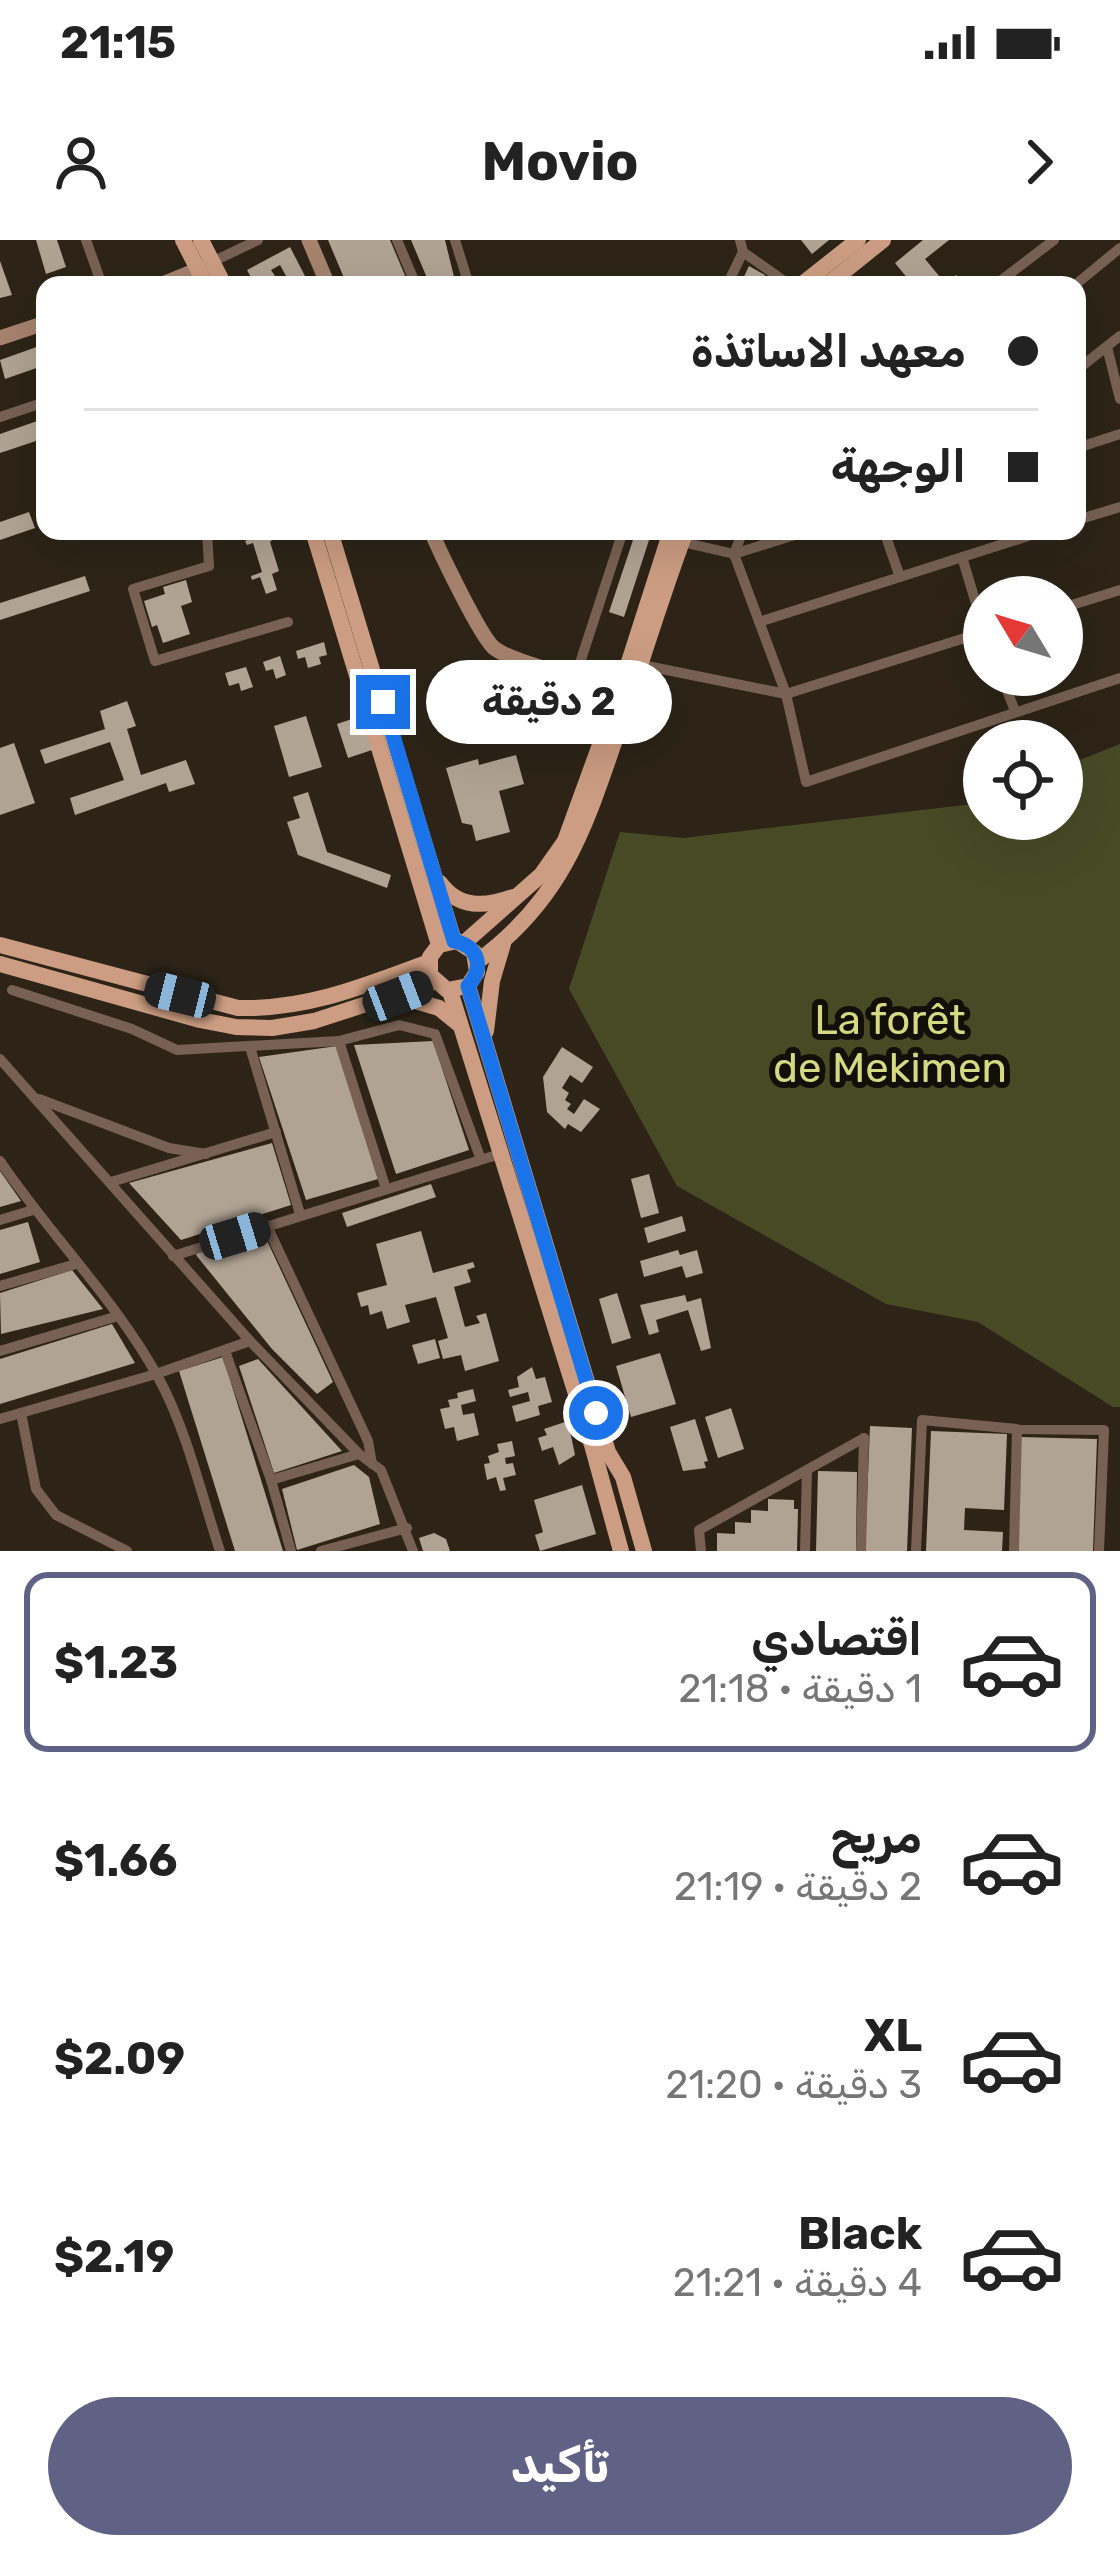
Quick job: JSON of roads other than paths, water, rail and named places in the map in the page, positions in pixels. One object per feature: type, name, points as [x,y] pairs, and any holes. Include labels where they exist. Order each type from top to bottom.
[{"type":"main road","points":[[183,240],[206,273]]},
{"type":"main road","points":[[201,240],[206,273]]},
{"type":"main road","points":[[812,276],[858,240]]},
{"type":"main road","points":[[838,276],[883,240]]},
{"type":"main road","points":[[317,540],[446,948],[478,962]]},
{"type":"main road","points":[[333,540],[432,871],[461,1026],[510,1151]]},
{"type":"main road","points":[[0,945],[238,1008],[310,1003],[446,948],[519,895],[541,875],[565,841],[678,540]]},
{"type":"main road","points":[[0,964],[236,1027],[272,1028],[451,986],[477,972],[478,962],[504,942],[578,844],[642,664],[679,540]]},
{"type":"main road","points":[[432,871],[448,893],[464,902],[492,905],[519,895]]},
{"type":"main road","points":[[504,942],[488,1002],[486,1043],[510,1151],[600,1448],[623,1477],[633,1551]]},
{"type":"main road","points":[[451,986],[486,1043]]},
{"type":"main road","points":[[398,996],[439,1008],[461,1026]]},
{"type":"street","points":[[86,240],[99,276]]},
{"type":"street","points":[[206,273],[258,240]]},
{"type":"street","points":[[309,240],[324,276]]},
{"type":"street","points":[[397,240],[412,276]]},
{"type":"street","points":[[455,240],[466,276]]},
{"type":"street","points":[[1007,276],[1054,240]]},
{"type":"street","points":[[730,276],[742,246],[779,276]]},
{"type":"street","points":[[1086,277],[1119,252]]},
{"type":"street","points":[[0,338],[36,326]]},
{"type":"street","points":[[1086,363],[1120,336]]},
{"type":"street","points":[[1106,347],[1120,400]]},
{"type":"street","points":[[0,417],[36,405]]},
{"type":"street","points":[[1086,445],[1120,434]]},
{"type":"street","points":[[1086,517],[1120,507]]},
{"type":"street","points":[[208,540],[209,566],[133,590],[155,661],[288,622]]},
{"type":"street","points":[[435,540],[494,647],[620,690]]},
{"type":"street","points":[[575,678],[620,540]]},
{"type":"street","points":[[694,540],[734,554],[778,540]]},
{"type":"street","points":[[739,540],[734,554],[786,694],[806,782],[1120,678]]},
{"type":"street","points":[[887,540],[900,577]]},
{"type":"street","points":[[759,622],[1016,540]]},
{"type":"street","points":[[962,557],[968,576]]},
{"type":"street","points":[[1083,601],[1120,590]]},
{"type":"street","points":[[642,664],[786,694],[963,638]]},
{"type":"street","points":[[1009,696],[1015,711]]},
{"type":"street","points":[[12,990],[132,1029],[177,1050],[339,1041],[399,1025],[436,1034],[480,1157]]},
{"type":"street","points":[[339,1041],[386,1189]]},
{"type":"street","points":[[250,1047],[300,1214]]},
{"type":"street","points":[[0,1059],[250,1341],[358,1454],[381,1470],[413,1551]]},
{"type":"street","points":[[34,1096],[169,1148],[206,1154]]},
{"type":"street","points":[[111,1182],[276,1132]]},
{"type":"street","points":[[173,1256],[510,1151]]},
{"type":"street","points":[[0,1161],[118,1316],[156,1374],[172,1405],[220,1551]]},
{"type":"street","points":[[0,1220],[33,1210]]},
{"type":"street","points":[[267,1226],[368,1441],[372,1464]]},
{"type":"street","points":[[0,1286],[76,1264]]},
{"type":"street","points":[[0,1351],[118,1316]]},
{"type":"street","points":[[0,1419],[250,1341]]},
{"type":"street","points":[[225,1351],[291,1551]]},
{"type":"street","points":[[21,1413],[36,1490],[56,1515],[127,1551]]},
{"type":"street","points":[[916,1551],[922,1420],[1017,1429],[1104,1430],[1099,1551]]},
{"type":"street","points":[[1014,1551],[1017,1429]]},
{"type":"street","points":[[700,1551],[700,1530],[864,1438],[861,1551]]},
{"type":"street","points":[[271,1480],[358,1454]]},
{"type":"street","points":[[805,1551],[807,1470]]},
{"type":"street","points":[[321,1551],[407,1528]]},
{"type":"park label","name":"La forêt de Mekimen","points":[[890,1043]]}]
